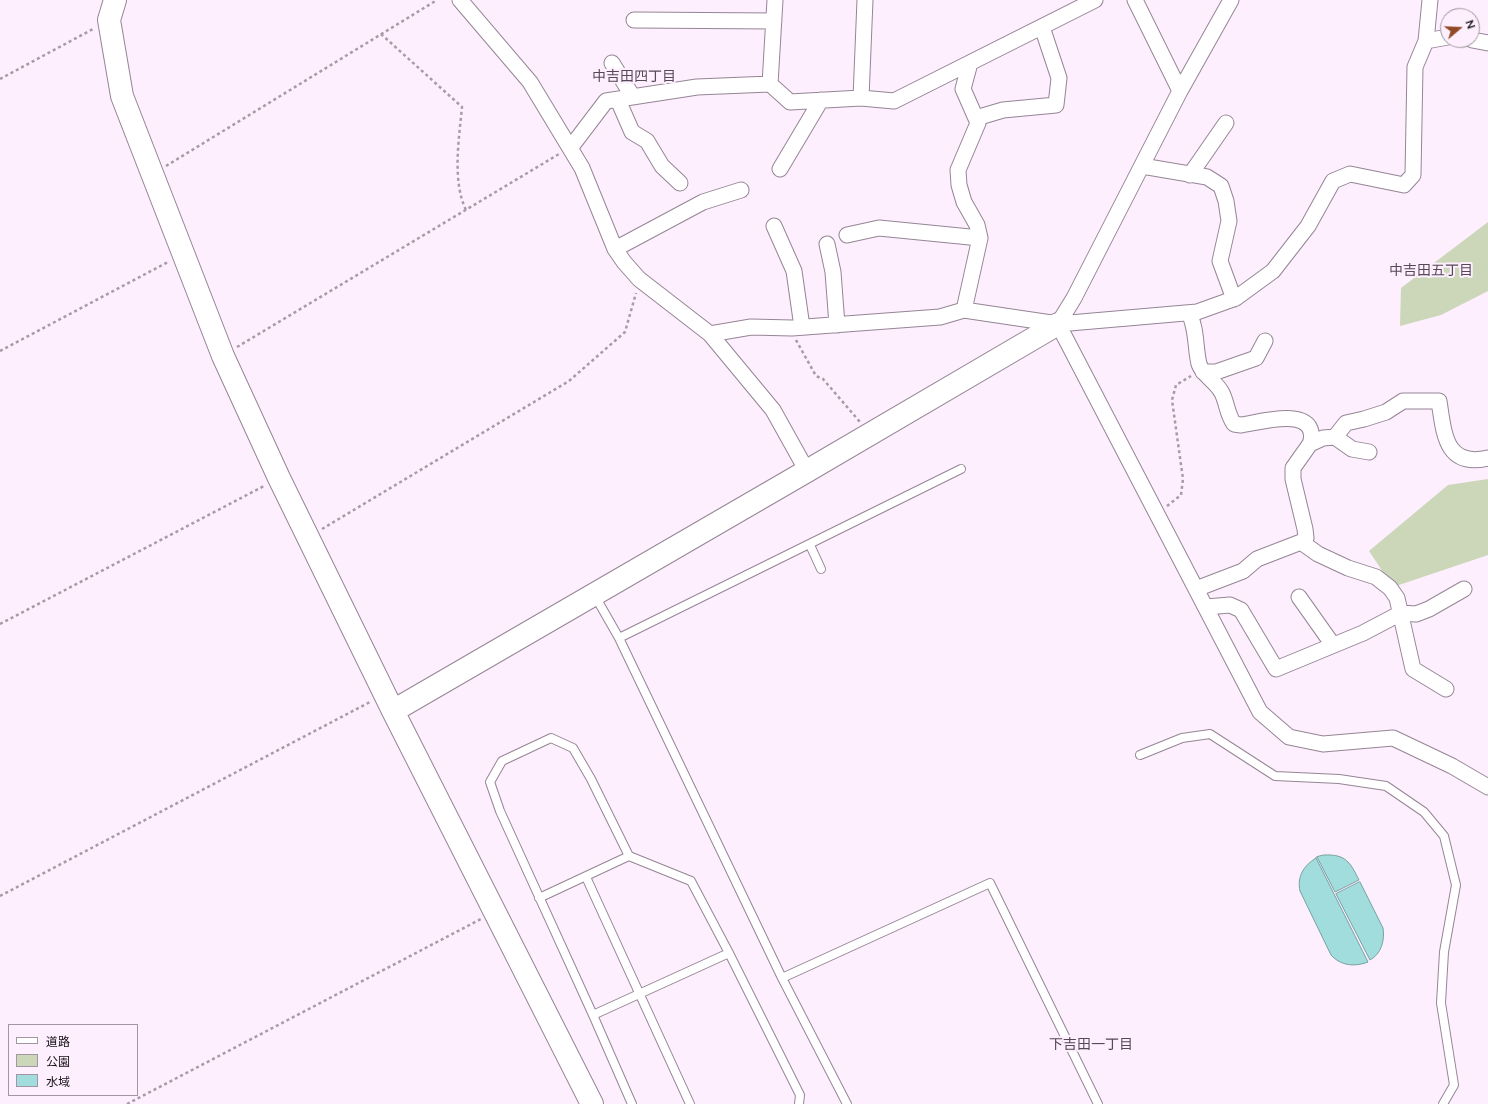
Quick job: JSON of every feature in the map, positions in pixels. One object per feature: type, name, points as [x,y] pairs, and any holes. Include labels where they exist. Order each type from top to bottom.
[{"type":"street","points":[[461,0],[530,82],[582,168],[615,249],[639,279],[710,334],[773,410],[807,472]]},
{"type":"street","points":[[770,84],[775,0]]},
{"type":"street","points":[[861,98],[865,0]]},
{"type":"street","points":[[570,147],[606,101],[633,97],[697,88],[770,84],[790,102],[861,98],[894,101],[1095,0]]},
{"type":"street","points":[[1135,0],[1180,91]]},
{"type":"street","points":[[389,702],[595,595],[1058,324],[1074,298],[1180,91],[1231,0]]},
{"type":"street","points":[[710,334],[751,327],[798,328],[940,317],[964,310],[1058,324],[1197,312],[1234,299],[1273,271],[1308,226],[1333,181],[1350,174],[1404,184],[1414,175],[1415,67],[1426,41],[1430,0]]},
{"type":"street","points":[[110,7],[122,96],[223,356],[308,538],[592,1104]]},
{"type":"street","points":[[634,20],[774,21]]},
{"type":"street","points":[[976,118],[1003,110],[1059,108],[1059,78],[1042,27]]},
{"type":"street","points":[[1426,41],[1440,38]]},
{"type":"street","points":[[612,63],[633,97]]},
{"type":"street","points":[[964,310],[980,238],[977,225],[964,202],[959,185],[958,170],[978,124],[963,89],[970,63]]},
{"type":"street","points":[[618,100],[632,132],[647,141],[662,166],[680,183]]},
{"type":"street","points":[[780,169],[821,100]]},
{"type":"street","points":[[1190,175],[1226,123]]},
{"type":"street","points":[[1142,166],[1207,178],[1221,186],[1226,201],[1229,221],[1220,261],[1234,299]]},
{"type":"street","points":[[615,249],[703,202],[741,190]]},
{"type":"street","points":[[774,226],[794,271],[798,328]]},
{"type":"street","points":[[847,236],[879,228],[980,238]]},
{"type":"street","points":[[827,244],[833,272],[837,325]]},
{"type":"street","points":[[1189,313],[1194,322],[1199,364],[1203,372],[1222,392],[1229,417],[1234,424],[1240,425],[1287,418],[1298,419],[1306,424],[1311,432],[1310,444],[1294,468],[1293,479],[1306,538],[1301,542],[1257,559],[1243,571],[1196,589]]},
{"type":"street","points":[[1058,324],[1260,712],[1289,737],[1323,744],[1393,738],[1452,766],[1488,787]]},
{"type":"street","points":[[1203,372],[1216,372],[1256,358],[1265,341]]},
{"type":"street","points":[[1334,438],[1346,423],[1386,412],[1403,401],[1439,401],[1444,435],[1452,451],[1463,458],[1478,460],[1488,458]]},
{"type":"street","points":[[1310,444],[1323,438],[1334,438],[1352,449],[1369,452]]},
{"type":"street","points":[[1301,542],[1318,554],[1348,568],[1376,577],[1390,588],[1397,598],[1413,669],[1446,689]]},
{"type":"street","points":[[1206,607],[1230,606],[1241,610],[1276,669],[1363,633],[1401,613],[1416,614],[1464,589]]},
{"type":"street","points":[[1299,597],[1333,645]]},
{"type":"lane","points":[[619,638],[810,545],[961,469]]},
{"type":"lane","points":[[810,545],[821,569]]},
{"type":"lane","points":[[595,595],[619,638],[782,978],[847,1104]]},
{"type":"lane","points":[[1140,755],[1182,738],[1210,734],[1275,776],[1339,780],[1386,786],[1424,812],[1444,836],[1456,885],[1444,952],[1441,1003],[1454,1085],[1443,1104]]},
{"type":"lane","points":[[632,1104],[500,811],[490,782],[502,761],[551,738],[573,748],[591,779],[629,856],[691,881],[800,1095],[799,1104]]},
{"type":"lane","points":[[539,898],[629,856]]},
{"type":"lane","points":[[586,877],[690,1104]]},
{"type":"lane","points":[[782,978],[990,883],[1098,1104]]},
{"type":"lane","points":[[593,1015],[729,953]]},
{"type":"path","points":[[153,174],[437,0]]},
{"type":"path","points":[[0,79],[110,7]]},
{"type":"path","points":[[381,34],[462,108],[457,162],[462,201],[466,210]]},
{"type":"path","points":[[223,356],[570,147]]},
{"type":"path","points":[[0,351],[184,253]]},
{"type":"path","points":[[308,538],[569,381],[626,332],[639,279]]},
{"type":"path","points":[[798,328],[796,341],[816,376],[823,379],[870,434]]},
{"type":"path","points":[[1164,508],[1181,495],[1183,479],[1172,400],[1176,386],[1187,377],[1203,372]]},
{"type":"path","points":[[0,624],[279,478]]},
{"type":"path","points":[[0,896],[389,702]]},
{"type":"path","points":[[126,1104],[495,911]]},
{"type":"green space","points":[[1488,222],[1488,291],[1441,315],[1400,326],[1401,288]]},
{"type":"green space","points":[[1488,479],[1488,555],[1393,587],[1369,551],[1448,485]]},
{"type":"water","points":[[1324,855],[1337,856],[1346,860],[1353,868],[1359,880],[1335,892],[1317,857]]},
{"type":"water","points":[[1316,858],[1368,962],[1353,965],[1339,961],[1331,955],[1299,886],[1300,877],[1304,868]]},
{"type":"water","points":[[1360,882],[1383,928],[1383,942],[1381,947],[1377,954],[1370,960],[1336,894]]},
{"type":"district","name":"中吉田四丁目","points":[[634,76]]},
{"type":"district","name":"中吉田五丁目","points":[[1431,270]]},
{"type":"district","name":"下吉田一丁目","points":[[1091,1044]]}]
